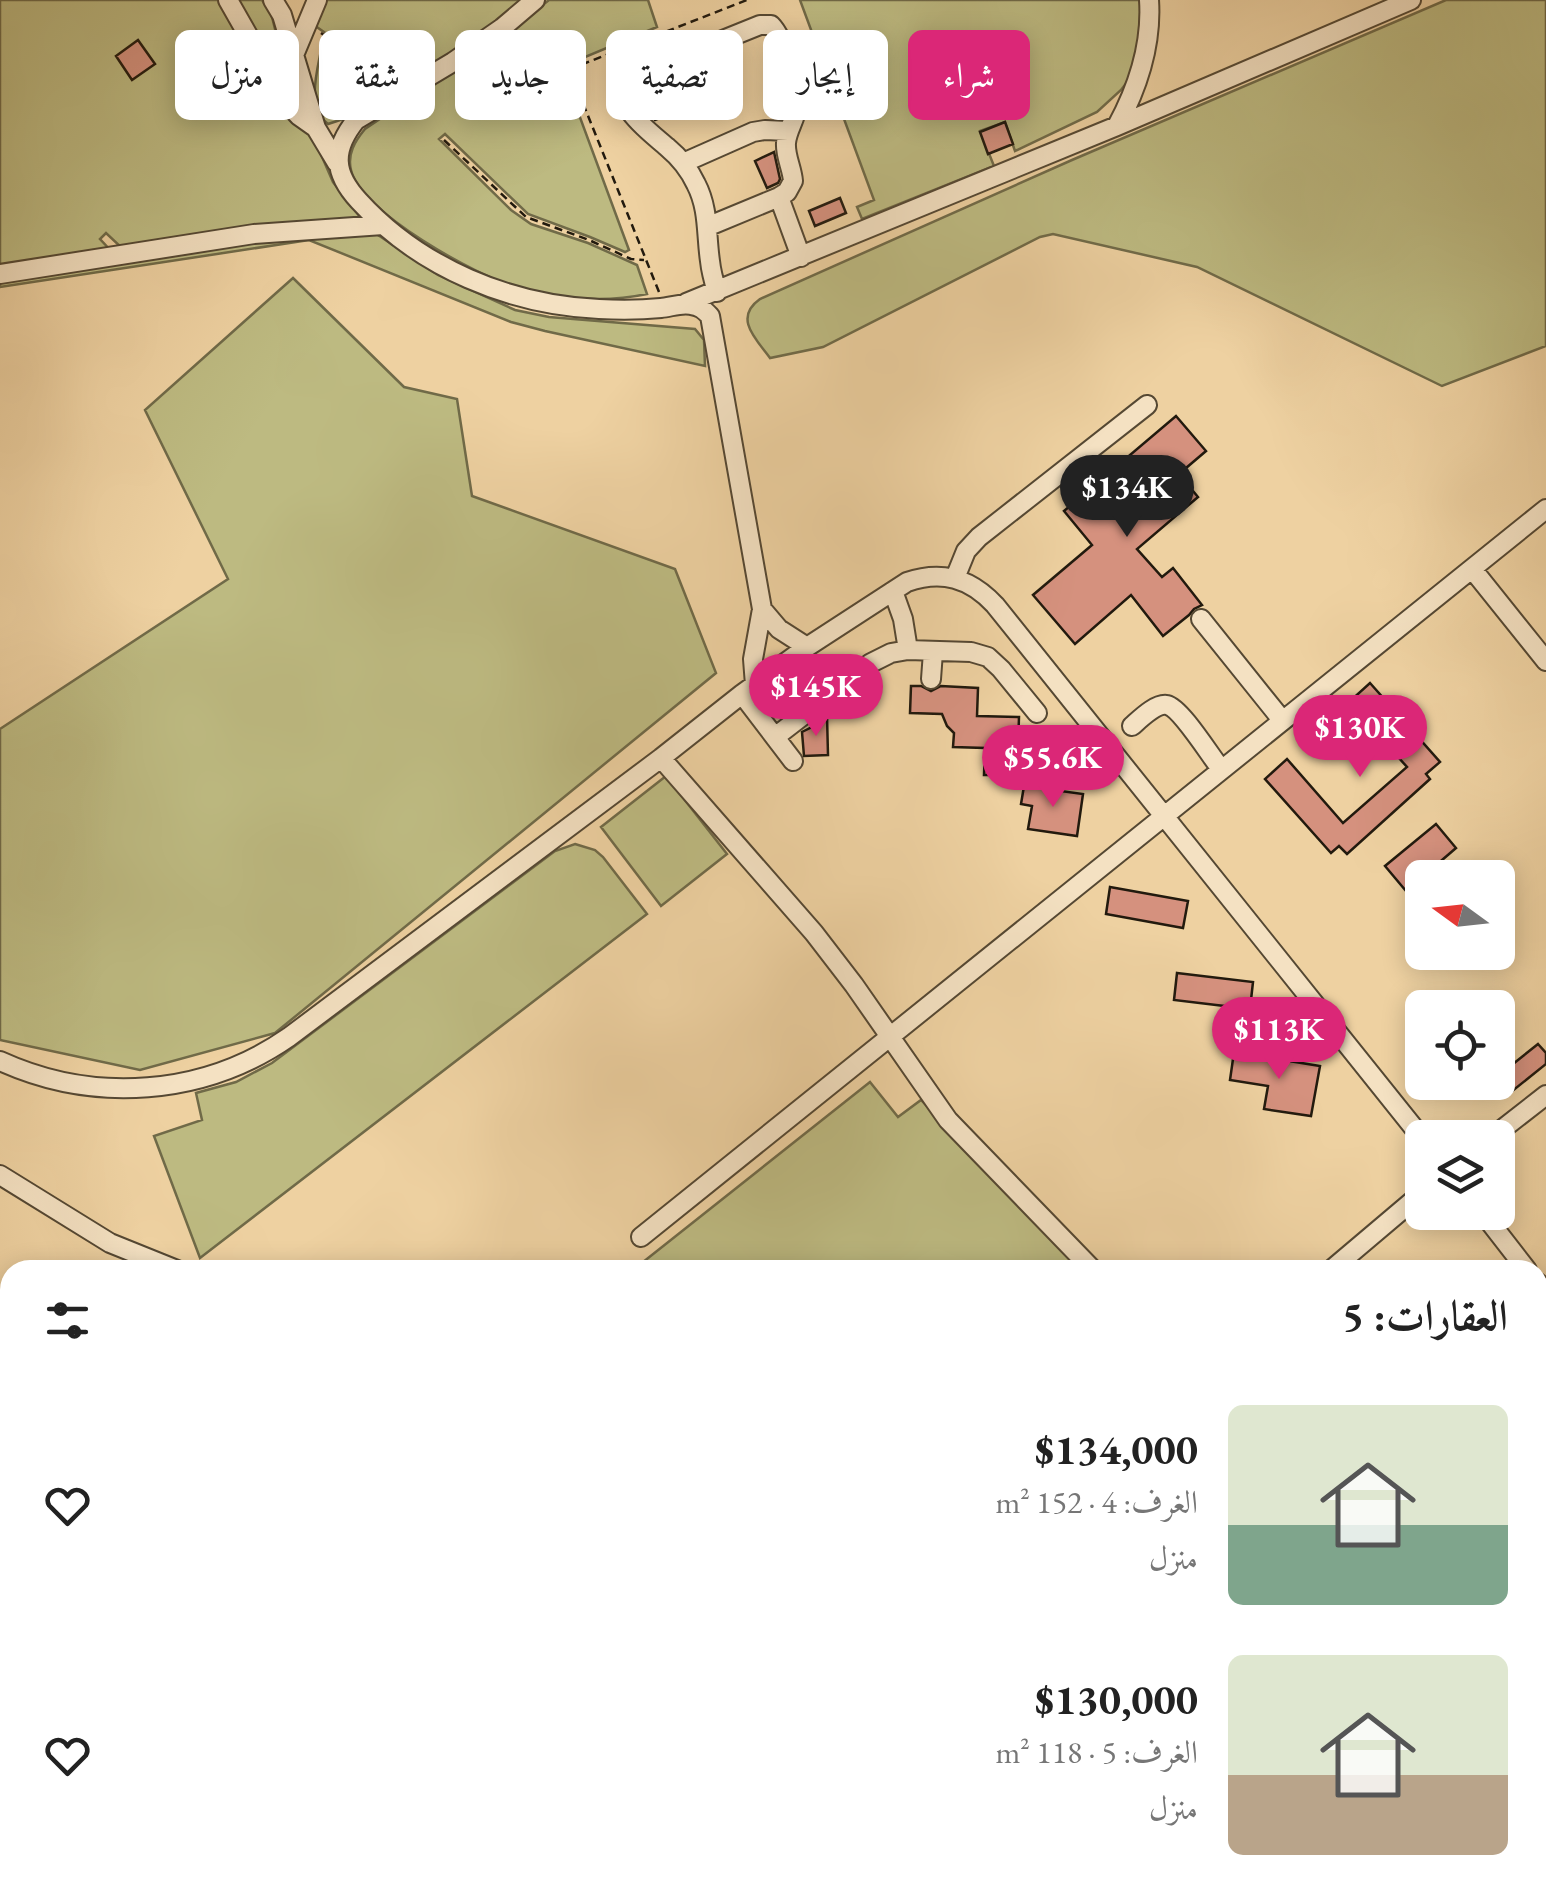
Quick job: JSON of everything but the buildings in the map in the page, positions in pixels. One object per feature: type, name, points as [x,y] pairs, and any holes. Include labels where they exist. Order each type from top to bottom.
[{"type":"street","points":[[228,0],[286,102],[316,128]]},
{"type":"street","points":[[273,0],[286,30]]},
{"type":"street","points":[[299,43],[317,0]]},
{"type":"street","points":[[435,72],[535,0]]},
{"type":"street","points":[[1118,126],[1141,69],[1148,30],[1148,0]]},
{"type":"street","points":[[299,72],[316,128],[337,163],[346,188],[383,225],[444,266],[517,298],[602,310],[643,310],[686,304],[717,292],[1412,0]]},
{"type":"street","points":[[709,226],[780,197],[793,181],[786,148],[797,91],[776,29],[765,24],[636,75],[624,88],[623,96],[631,114],[683,163],[696,182],[709,226],[710,264],[717,292]]},
{"type":"street","points":[[337,163],[346,133],[356,120]]},
{"type":"street","points":[[683,163],[753,132],[788,131]]},
{"type":"street","points":[[780,197],[801,257]]},
{"type":"street","points":[[0,274],[254,234],[383,225]]},
{"type":"street","points":[[686,304],[704,309],[714,326],[762,609],[748,690],[793,761]]},
{"type":"street","points":[[955,578],[966,551],[979,537],[1147,405]]},
{"type":"street","points":[[641,1237],[1546,509]]},
{"type":"street","points":[[1473,570],[1546,661]]},
{"type":"street","points":[[0,1061],[52,1079],[119,1088],[186,1082],[250,1061],[289,1037],[808,647],[907,582],[939,576],[955,578],[984,593],[995,605],[1408,1120]]},
{"type":"street","points":[[893,590],[908,650]]},
{"type":"street","points":[[762,609],[779,629],[808,647]]},
{"type":"street","points":[[1201,619],[1282,720]]},
{"type":"street","points":[[775,737],[871,663],[890,653],[908,650],[970,652],[988,658],[1002,669],[1036,713]]},
{"type":"street","points":[[931,679],[933,652]]},
{"type":"street","points":[[1132,726],[1156,708],[1168,706],[1181,716],[1221,769]]},
{"type":"street","points":[[661,758],[793,907],[854,985],[948,1120],[1083,1260]]},
{"type":"street","points":[[1514,1120],[1546,1094]]},
{"type":"street","points":[[0,1174],[110,1243],[152,1260]]},
{"type":"street","points":[[1343,1260],[1405,1207]]},
{"type":"street","points":[[1496,1230],[1519,1260]]},
{"type":"path","points":[[307,23],[319,31]]},
{"type":"path","points":[[444,140],[526,218],[626,257],[645,260]]},
{"type":"shaded area","points":[[0,0],[222,0],[242,30],[175,30],[175,120],[299,120],[299,115],[313,136],[333,182],[364,222],[124,250],[106,233],[100,239],[114,254],[0,270]]},
{"type":"shaded area","points":[[234,0],[262,0],[271,13],[275,30],[252,30]]},
{"type":"shaded area","points":[[326,0],[524,0],[485,30],[455,30],[455,51],[435,63],[435,30],[321,30],[314,25]]},
{"type":"shaded area","points":[[549,0],[648,0],[657,27],[606,30],[606,48],[586,57],[586,30],[511,30]]},
{"type":"shaded area","points":[[800,0],[1143,0],[1145,12],[1131,77],[1097,112],[1015,151],[1005,122],[980,131],[994,166],[862,219],[857,207],[874,200],[844,120],[888,120],[888,30],[811,30]]},
{"type":"shaded area","points":[[1446,0],[1546,0],[1546,346],[1442,386],[1197,267],[1053,234],[1040,237],[823,347],[770,358],[750,328],[748,314],[760,299]]},
{"type":"shaded area","points":[[319,60],[319,112],[315,98]]},
{"type":"shaded area","points":[[455,68],[455,120],[581,120],[629,250],[625,252],[528,214],[445,134],[439,139],[511,210],[531,224],[637,265],[647,294],[599,299],[518,288],[450,257],[376,205],[359,187],[351,170],[353,148],[365,129],[378,120],[435,120],[435,82]]},
{"type":"shaded area","points":[[369,229],[438,275],[515,310],[549,317],[695,329],[704,340],[705,366],[511,322],[309,240],[0,287],[0,277],[256,238]]},
{"type":"shaded area","points":[[293,278],[404,387],[457,399],[472,496],[675,569],[716,673],[275,1033],[140,1070],[0,1040],[0,729],[228,579],[145,410]]},
{"type":"shaded area","points":[[666,776],[727,854],[661,906],[601,827]]},
{"type":"shaded area","points":[[575,844],[603,857],[647,914],[200,1258],[154,1136],[202,1120],[196,1093],[236,1082],[272,1063],[555,851]]},
{"type":"shaded area","points":[[870,1082],[898,1117],[921,1100],[1074,1260],[646,1260]]}]
